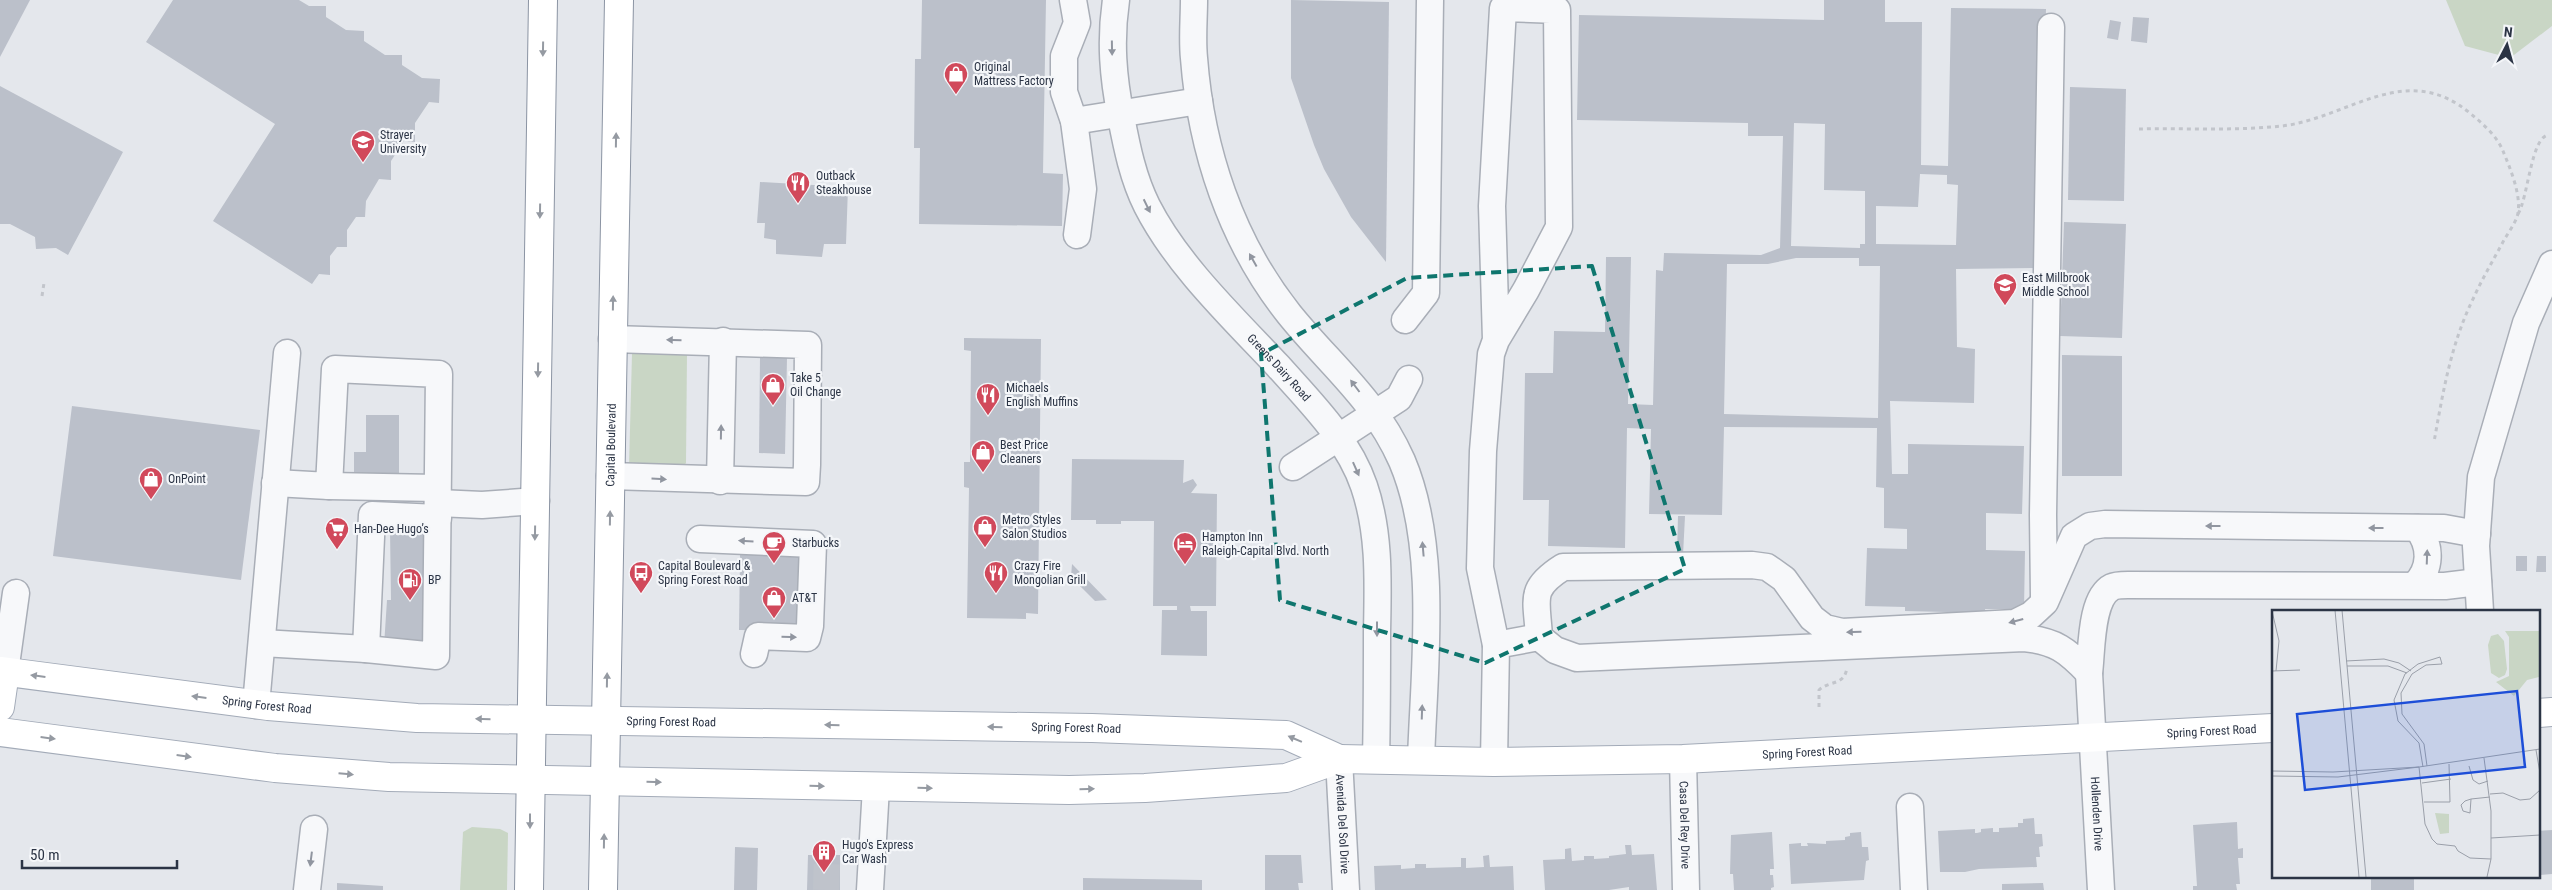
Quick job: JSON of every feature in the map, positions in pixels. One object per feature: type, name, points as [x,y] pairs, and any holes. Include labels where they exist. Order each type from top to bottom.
[{"type":"main road","points":[[529,890],[544,0]]},
{"type":"main road","name":"Capital Boulevard","points":[[604,890],[619,0]]},
{"type":"main road","points":[[0,707],[3,672]]},
{"type":"main road","name":"Spring Forest Road","points":[[3,672],[256,704],[399,717],[1092,728],[1286,736],[1339,759]]},
{"type":"main road","name":"Spring Forest Road","points":[[0,732],[350,775],[1070,790],[1200,785],[1286,778],[1339,759],[1494,762],[1683,759],[2093,739],[2272,728]]},
{"type":"street","points":[[1073,0],[1077,23],[1064,56],[1064,92],[1074,121],[1083,190],[1077,235]]},
{"type":"street","name":"Greens Dairy Road","points":[[1116,0],[1111,45],[1113,81],[1134,176],[1147,206],[1162,232],[1196,275],[1316,408],[1351,457],[1364,485],[1374,523],[1378,560],[1376,759]]},
{"type":"street","points":[[1194,0],[1193,57],[1203,130],[1229,211],[1254,262],[1289,314],[1350,379],[1376,414],[1401,460],[1415,497],[1423,548],[1426,609],[1421,760]]},
{"type":"street","points":[[1405,320],[1426,292],[1430,0]]},
{"type":"street","points":[[1494,762],[1496,645],[1480,568],[1485,432],[1491,354],[1496,340],[1526,290],[1559,227],[1557,10],[1503,8],[1492,206],[1496,340]]},
{"type":"street","points":[[2044,602],[2043,515],[2051,27]]},
{"type":"street","points":[[1074,121],[1199,101]]},
{"type":"street","points":[[2480,610],[2477,534],[2484,464],[2543,304],[2552,264]]},
{"type":"street","points":[[610,476],[720,481],[806,482],[807,465],[808,345],[612,339]]},
{"type":"street","points":[[720,481],[723,341]]},
{"type":"street","points":[[256,704],[287,353]]},
{"type":"street","points":[[262,643],[366,649],[436,656],[439,374],[335,368],[329,486]]},
{"type":"street","points":[[1293,467],[1399,398],[1410,379]]},
{"type":"street","points":[[275,483],[329,486],[438,503],[482,505],[536,501]]},
{"type":"street","points":[[366,649],[372,515],[438,503]]},
{"type":"street","points":[[2043,515],[2074,536]]},
{"type":"street","points":[[2089,673],[2064,649],[2046,640],[2024,638],[1577,658],[1555,650],[1539,637],[1537,592],[1547,577],[1563,567],[1752,565],[1767,567],[1784,579],[1812,618],[1825,628],[1842,632],[2015,623],[2031,616],[2044,602],[2074,536],[2090,526],[2105,524],[2444,528],[2477,534]]},
{"type":"street","points":[[2415,585],[2422,578],[2427,565],[2428,554],[2427,544],[2417,528]]},
{"type":"street","points":[[700,539],[813,544],[810,626],[807,638],[758,636],[754,654]]},
{"type":"street","name":"Hollenden Drive","points":[[2101,890],[2089,673],[2095,614],[2101,597],[2112,587],[2128,584],[2451,586],[2478,582]]},
{"type":"street","points":[[3,672],[16,593]]},
{"type":"street","points":[[1496,645],[1539,637]]},
{"type":"street","name":"Avenida Del Sol Drive","points":[[1339,759],[1346,890]]},
{"type":"street","name":"Casa Del Rey Drive","points":[[1683,759],[1686,890]]},
{"type":"street","points":[[870,890],[876,787]]},
{"type":"street","points":[[1910,807],[1914,890]]},
{"type":"street","points":[[307,890],[314,829]]},
{"type":"path","points":[[2139,129],[2285,125],[2312,121],[2375,96],[2404,91],[2447,97],[2463,107],[2489,130],[2500,145],[2517,197],[2517,217]]},
{"type":"path","points":[[2434,442],[2447,371],[2456,340],[2473,298],[2523,206],[2536,146],[2540,139],[2548,136]]},
{"type":"path","points":[[42,296],[44,283]]},
{"type":"path","points":[[1819,707],[1819,690],[1823,687],[1838,684],[1847,671],[1848,661]]},
{"type":"highlighted area","points":[[1592,266],[1685,569],[1485,663],[1280,600],[1261,354],[1407,278]]},
{"type":"green space","points":[[2446,0],[2552,0],[2552,26],[2510,58],[2465,46]]},
{"type":"green space","points":[[632,354],[687,354],[686,463],[683,467],[629,467]]},
{"type":"green space","points":[[472,827],[500,829],[508,833],[507,890],[460,890],[463,832]]},
{"type":"building","points":[[0,0],[30,0],[0,57]]},
{"type":"building","points":[[173,0],[299,0],[309,6],[326,6],[326,17],[346,30],[364,31],[364,41],[385,55],[402,55],[402,65],[422,78],[440,79],[439,103],[429,102],[415,123],[415,142],[404,141],[391,161],[391,180],[379,179],[366,201],[365,217],[356,217],[347,230],[347,247],[337,247],[330,256],[330,275],[319,274],[312,284],[213,221],[275,124],[146,42]]},
{"type":"building","points":[[922,0],[1046,0],[1043,173],[1063,174],[1062,226],[919,224],[920,148],[914,148],[915,59],[921,59]]},
{"type":"building","points":[[1291,0],[1389,2],[1386,262],[1351,217],[1324,169],[1314,145],[1291,78]]},
{"type":"building","points":[[1824,0],[1885,0],[1885,22],[1922,22],[1921,165],[1948,166],[1951,8],[2046,9],[2038,268],[1956,269],[1957,347],[1975,349],[1974,403],[1890,401],[1892,474],[1908,474],[1908,444],[2024,446],[2022,514],[1986,513],[1986,550],[2025,551],[2024,609],[1985,609],[1986,613],[1905,611],[1905,607],[1865,606],[1867,548],[1907,549],[1907,529],[1884,528],[1884,488],[1876,487],[1877,428],[1724,427],[1722,515],[1649,514],[1651,429],[1627,428],[1625,548],[1548,546],[1549,500],[1523,500],[1525,373],[1553,373],[1554,331],[1605,332],[1606,257],[1631,257],[1628,404],[1653,405],[1656,270],[1663,271],[1664,253],[1761,255],[1780,248],[1783,136],[1748,136],[1748,123],[1577,120],[1579,15],[1824,20]],"holes":[[[1794,123],[1825,124],[1824,190],[1865,191],[1865,244],[1860,244],[1860,248],[1791,246]],[[1920,174],[1947,175],[1947,184],[1958,185],[1956,245],[1876,244],[1876,206],[1918,207]],[[1796,258],[1859,258],[1859,266],[1880,266],[1878,418],[1724,414],[1727,264],[1768,264]]]},
{"type":"building","points":[[2133,17],[2149,18],[2147,43],[2131,41]]},
{"type":"building","points":[[2110,20],[2121,22],[2118,40],[2107,38]]},
{"type":"building","points":[[0,86],[123,152],[68,255],[56,248],[36,249],[35,237],[10,224],[0,224]]},
{"type":"building","points":[[2070,87],[2126,89],[2124,201],[2068,200]]},
{"type":"building","points":[[760,182],[848,187],[846,244],[824,244],[822,257],[776,254],[776,240],[764,238],[765,223],[757,223]]},
{"type":"building","points":[[2064,222],[2126,224],[2122,338],[2060,336]]},
{"type":"building","points":[[964,338],[1041,339],[1038,614],[1026,613],[1026,619],[967,618],[969,488],[964,487],[964,462],[970,462],[971,351],[964,350]]},
{"type":"building","points":[[2062,355],[2122,356],[2122,476],[2062,476]]},
{"type":"building","points":[[760,358],[787,358],[785,454],[759,453]]},
{"type":"building","points":[[72,406],[260,430],[241,580],[53,556]]},
{"type":"building","points":[[366,415],[399,415],[399,480],[354,476],[354,452],[366,452]]},
{"type":"building","name":"Hampton Inn Raleigh-Capital Blvd. North","points":[[1072,459],[1184,460],[1183,483],[1193,479],[1197,485],[1191,493],[1217,494],[1216,606],[1190,606],[1191,611],[1207,611],[1207,656],[1161,655],[1162,610],[1177,610],[1177,606],[1153,606],[1154,521],[1121,521],[1121,524],[1096,524],[1096,520],[1071,520]]},
{"type":"building","points":[[1678,516],[1685,516],[1683,555],[1677,554]]},
{"type":"building","points":[[390,530],[429,531],[425,647],[384,646],[387,600],[391,600]]},
{"type":"building","points":[[740,554],[808,555],[806,631],[739,630]]},
{"type":"building","points":[[2516,556],[2527,556],[2527,571],[2516,571]]},
{"type":"building","points":[[2537,556],[2546,556],[2546,572],[2536,572]]},
{"type":"building","points":[[1072,564],[1107,600],[1095,601],[1071,577]]},
{"type":"building","points":[[2034,818],[2035,834],[2042,834],[2043,846],[2039,847],[2040,857],[2036,857],[2037,867],[1940,872],[1938,831],[1975,829],[1975,833],[1977,833],[1981,832],[1981,829],[1993,828],[1993,832],[1999,832],[1999,828],[2018,827],[2018,823],[2023,823],[2023,819]]},
{"type":"building","points":[[2237,822],[2238,849],[2243,848],[2243,858],[2238,858],[2240,884],[2236,884],[2237,890],[2193,890],[2193,886],[2197,886],[2193,825]]},
{"type":"building","points":[[2552,830],[2552,874],[2540,875],[2540,831]]},
{"type":"building","points":[[1772,832],[1774,869],[1770,869],[1770,875],[1773,875],[1774,887],[1771,890],[1734,890],[1733,874],[1730,874],[1731,835]]},
{"type":"building","points":[[1861,832],[1862,847],[1868,847],[1869,860],[1866,861],[1864,880],[1791,884],[1789,844],[1801,843],[1801,846],[1808,846],[1807,843],[1826,844],[1826,841],[1845,840],[1845,837],[1850,836],[1850,833]]},
{"type":"building","points":[[1625,845],[1631,845],[1632,855],[1654,854],[1657,890],[1629,890],[1629,887],[1609,890],[1545,890],[1543,860],[1565,859],[1565,849],[1571,848],[1572,861],[1584,860],[1584,856],[1594,856],[1594,859],[1609,858],[1609,856],[1626,854]]},
{"type":"building","points":[[735,847],[758,848],[757,890],[734,890]]},
{"type":"building","name":"Hugo's Express Car Wash","points":[[808,855],[840,855],[840,890],[807,890]]},
{"type":"building","points":[[1265,855],[1301,855],[1303,883],[1298,883],[1299,890],[1265,890]]},
{"type":"building","points":[[1489,855],[1490,867],[1513,866],[1514,890],[1375,890],[1374,866],[1401,865],[1401,869],[1415,868],[1415,864],[1426,864],[1426,868],[1461,867],[1461,858],[1466,858],[1466,868],[1484,867],[1483,856]]},
{"type":"building","points":[[1083,878],[1202,880],[1202,890],[1083,890]]},
{"type":"building","points":[[2371,878],[2414,878],[2414,890],[2371,890]]},
{"type":"building","points":[[337,883],[383,886],[383,890],[337,890]]},
{"type":"building","points":[[2043,883],[2044,890],[2002,890],[2002,884]]},
{"type":"tunnel","points":[[826,890],[827,855]]},
{"type":"place","name":"Original Mattress Factory","points":[[956,95]]},
{"type":"place","name":"Strayer University","points":[[363,163]]},
{"type":"place","name":"Outback Steakhouse","points":[[798,204]]},
{"type":"place","name":"East Millbrook Middle School","points":[[2005,306]]},
{"type":"place","name":"Take 5 Oil Change","points":[[773,406]]},
{"type":"place","name":"Michaels English Muffins","points":[[988,416]]},
{"type":"place","name":"Best Price Cleaners","points":[[983,473]]},
{"type":"place","name":"OnPoint","points":[[151,500]]},
{"type":"place","name":"Metro Styles Salon Studios","points":[[985,548]]},
{"type":"place","name":"Han-Dee Hugo’s","points":[[337,550]]},
{"type":"place","name":"Starbucks","points":[[774,564]]},
{"type":"place","name":"Hampton Inn Raleigh-Capital Blvd. North","points":[[1185,565]]},
{"type":"place","name":"Capital Boulevard & Spring Forest Road","points":[[641,594]]},
{"type":"place","name":"Crazy Fire Mongolian Grill","points":[[996,594]]},
{"type":"place","name":"BP","points":[[410,601]]},
{"type":"place","name":"AT&T","points":[[774,619]]},
{"type":"place","name":"Hugo's Express Car Wash","points":[[824,873]]}]
